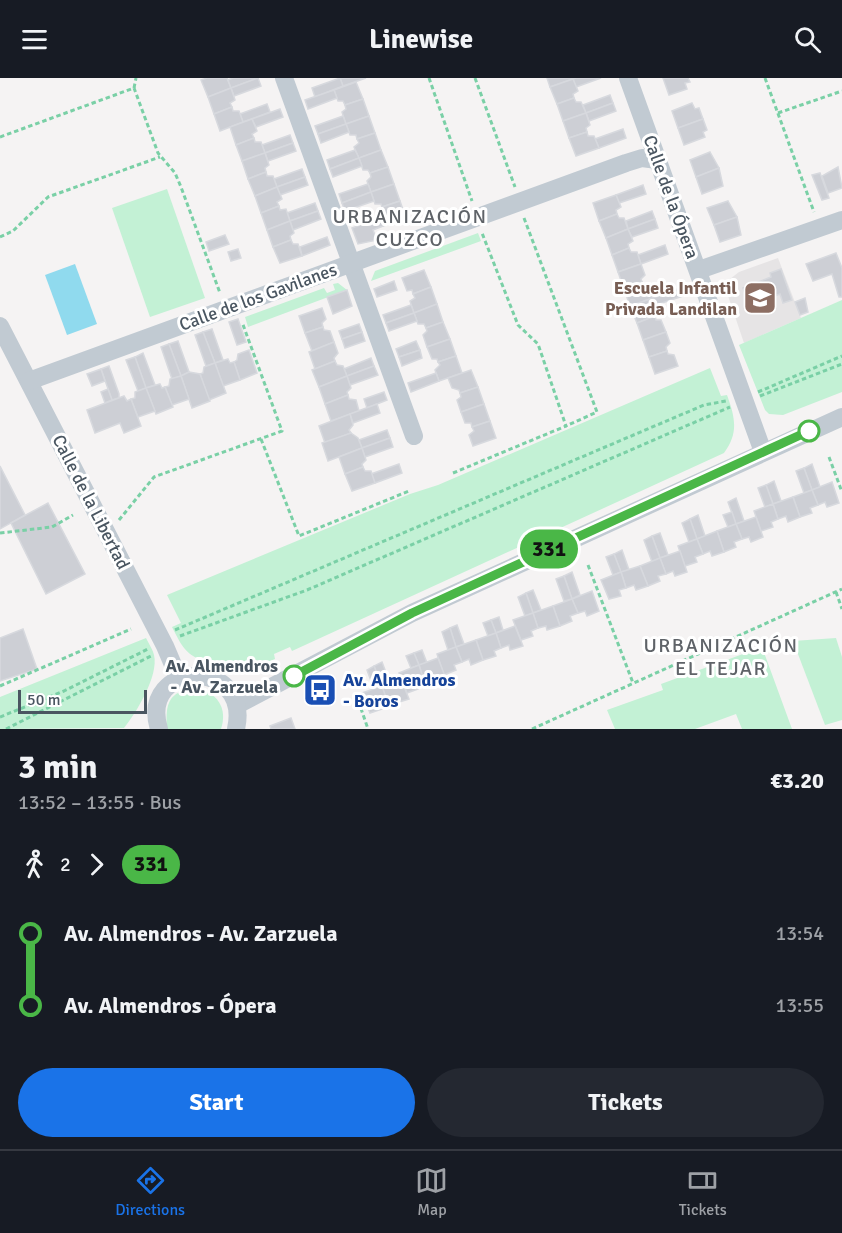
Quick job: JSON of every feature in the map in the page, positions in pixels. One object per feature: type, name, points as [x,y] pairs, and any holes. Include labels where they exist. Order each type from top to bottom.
[{"type":"street","points":[[284,78],[414,436]]},
{"type":"street","name":"Calle de la Ópera","points":[[628,78],[763,452]]},
{"type":"street","name":"Calle de los Gavilanes","points":[[29,381],[626,163],[642,158],[657,160]]},
{"type":"street","points":[[699,270],[842,220]]},
{"type":"street","name":"Calle de la Libertad","points":[[0,326],[165,646],[179,679]]},
{"type":"street","points":[[237,705],[412,613],[842,417]]},
{"type":"street","points":[[153,725],[163,692],[179,679],[202,675],[214,678],[224,685],[237,705],[236,729]]},
{"type":"path","points":[[136,78],[134,88],[160,157],[175,173],[222,299]]},
{"type":"path","points":[[429,78],[473,204]]},
{"type":"path","points":[[476,78],[516,189]]},
{"type":"path","points":[[765,78],[816,215]]},
{"type":"path","points":[[0,137],[134,88]]},
{"type":"path","points":[[778,113],[842,91]]},
{"type":"path","points":[[0,237],[13,231],[48,197],[160,157]]},
{"type":"path","points":[[453,473],[597,412],[523,216]]},
{"type":"path","points":[[482,232],[518,325],[538,344],[566,426]]},
{"type":"path","points":[[117,522],[154,477],[282,431],[241,318]]},
{"type":"path","points":[[175,637],[308,590],[842,356]]},
{"type":"path","points":[[172,632],[704,405],[744,400],[842,364]]},
{"type":"path","points":[[261,439],[299,536],[409,491]]},
{"type":"path","points":[[829,457],[842,492]]},
{"type":"path","points":[[0,533],[52,527],[73,515]]},
{"type":"path","points":[[588,565],[633,683]]},
{"type":"path","points":[[532,729],[842,589]]},
{"type":"path","points":[[836,592],[842,609]]},
{"type":"path","points":[[0,686],[131,629]]},
{"type":"path","points":[[0,717],[64,692],[151,648]]},
{"type":"path","points":[[6,729],[154,654]]},
{"type":"path","points":[[356,694],[368,729]]},
{"type":"shaded area","name":"Escuela Infantil Privada Landilan","points":[[778,258],[801,318],[744,343],[725,287],[730,279],[739,272]]},
{"type":"green space","points":[[167,189],[205,298],[150,317],[112,208]]},
{"type":"green space","points":[[478,233],[481,241],[371,281],[375,271]]},
{"type":"green space","points":[[338,283],[347,290],[248,327],[245,317],[324,288],[327,293],[335,290],[333,284]]},
{"type":"green space","points":[[842,300],[842,392],[783,415],[769,414],[765,410],[739,345]]},
{"type":"green space","points":[[710,368],[721,396],[727,395],[734,418],[732,439],[724,453],[292,651],[290,647],[274,654],[275,659],[251,669],[230,671],[197,658],[183,647],[172,627],[181,623],[167,595],[410,494],[438,485]]},
{"type":"green space","points":[[146,638],[154,655],[153,673],[140,704],[124,728],[0,729],[0,697]]},
{"type":"green space","points":[[836,638],[842,657],[842,720],[825,725],[793,641]]},
{"type":"green space","points":[[762,647],[792,729],[742,729],[736,714],[695,729],[615,729],[607,710],[663,690],[661,684]]},
{"type":"green space","points":[[196,688],[210,693],[219,702],[223,714],[221,729],[167,729],[170,700],[179,692]]},
{"type":"water","points":[[75,264],[97,324],[67,335],[45,275]]},
{"type":"building","points":[[227,78],[231,88],[208,97],[201,80]]},
{"type":"building","points":[[258,78],[231,88],[228,80]]},
{"type":"building","points":[[258,78],[261,86],[234,96],[231,88]]},
{"type":"building","points":[[340,78],[366,78],[343,86]]},
{"type":"building","points":[[340,78],[343,86],[315,97],[312,88]]},
{"type":"building","points":[[547,78],[573,78],[573,79],[550,87]]},
{"type":"building","points":[[601,78],[576,87],[573,79]]},
{"type":"building","points":[[663,78],[688,78],[690,82],[685,83],[687,89],[669,95]]},
{"type":"building","points":[[573,79],[578,91],[573,94],[574,98],[557,104],[550,87]]},
{"type":"building","points":[[356,82],[363,99],[345,105],[343,101],[338,101],[334,90]]},
{"type":"building","points":[[231,88],[235,100],[230,103],[232,107],[214,114],[208,97]]},
{"type":"building","points":[[334,90],[337,98],[308,109],[305,100]]},
{"type":"building","points":[[610,95],[613,103],[586,113],[583,105]]},
{"type":"building","points":[[574,98],[576,102],[581,102],[586,113],[563,121],[557,104]]},
{"type":"building","points":[[363,99],[369,116],[346,124],[342,112],[346,109],[345,105]]},
{"type":"building","points":[[613,103],[616,111],[589,121],[586,113]]},
{"type":"building","points":[[692,103],[695,109],[699,108],[703,119],[678,128],[672,111]]},
{"type":"building","points":[[267,104],[270,112],[243,122],[240,114]]},
{"type":"building","points":[[232,107],[233,111],[239,111],[243,122],[220,131],[214,114]]},
{"type":"building","points":[[280,109],[283,117],[256,127],[252,119]]},
{"type":"building","points":[[586,113],[590,125],[586,128],[587,132],[569,138],[563,121]]},
{"type":"building","points":[[343,116],[346,124],[318,134],[315,126]]},
{"type":"building","points":[[369,116],[375,133],[357,139],[356,135],[350,135],[346,124]]},
{"type":"building","points":[[252,119],[257,131],[252,134],[254,138],[236,145],[230,127]]},
{"type":"building","points":[[703,119],[707,130],[703,132],[705,137],[684,145],[678,128]]},
{"type":"building","points":[[346,124],[349,132],[321,143],[318,134]]},
{"type":"building","points":[[623,129],[626,138],[599,148],[595,139]]},
{"type":"building","points":[[587,132],[588,136],[594,136],[599,148],[576,156],[569,138]]},
{"type":"building","points":[[375,133],[381,150],[359,158],[354,147],[359,143],[357,139]]},
{"type":"building","points":[[290,135],[293,143],[265,153],[262,145]]},
{"type":"building","points":[[254,138],[255,142],[261,142],[265,153],[242,161],[236,145]]},
{"type":"building","points":[[293,143],[296,151],[268,161],[265,153]]},
{"type":"building","points":[[355,150],[359,158],[330,169],[327,160]]},
{"type":"building","points":[[381,150],[388,167],[370,173],[368,170],[363,170],[359,158]]},
{"type":"building","points":[[710,152],[719,168],[696,177],[690,160]]},
{"type":"building","points":[[265,153],[269,165],[265,168],[266,172],[248,179],[242,161]]},
{"type":"building","points":[[359,158],[362,166],[333,177],[330,169]]},
{"type":"building","points":[[388,167],[394,184],[371,192],[367,181],[371,177],[370,173]]},
{"type":"building","points":[[838,167],[842,188],[828,193],[822,176]]},
{"type":"building","points":[[719,168],[723,186],[702,194],[696,177]]},
{"type":"building","points":[[302,169],[305,177],[277,187],[274,179]]},
{"type":"building","points":[[266,172],[267,176],[273,176],[277,187],[255,196],[248,179]]},
{"type":"building","points":[[820,173],[829,198],[822,200],[812,175]]},
{"type":"building","points":[[305,177],[308,185],[280,195],[277,187]]},
{"type":"building","points":[[368,184],[371,192],[342,203],[339,194]]},
{"type":"building","points":[[394,184],[400,201],[382,207],[381,204],[375,204],[371,192]]},
{"type":"building","points":[[643,185],[646,194],[619,203],[616,195]]},
{"type":"building","points":[[277,187],[282,199],[277,202],[279,206],[261,213],[255,196]]},
{"type":"building","points":[[371,192],[374,201],[345,211],[342,203]]},
{"type":"building","points":[[616,195],[621,207],[616,210],[617,214],[599,221],[593,203]]},
{"type":"building","points":[[400,201],[406,218],[383,226],[379,215],[384,211],[382,207]]},
{"type":"building","points":[[728,201],[737,217],[714,225],[707,208]]},
{"type":"building","points":[[315,203],[318,211],[290,221],[287,213]]},
{"type":"building","points":[[279,206],[280,210],[286,209],[290,221],[267,230],[261,213]]},
{"type":"building","points":[[318,211],[321,219],[293,230],[290,221]]},
{"type":"building","points":[[652,211],[655,219],[628,229],[626,221]]},
{"type":"building","points":[[617,214],[619,218],[624,218],[628,229],[606,238],[599,221]]},
{"type":"building","points":[[737,217],[741,235],[720,242],[714,225]]},
{"type":"building","points":[[380,218],[383,226],[373,230],[377,240],[358,244],[352,228]]},
{"type":"building","points":[[655,219],[658,228],[632,237],[628,229]]},
{"type":"building","points":[[290,221],[294,233],[290,236],[291,240],[273,247],[267,230]]},
{"type":"building","points":[[628,229],[633,241],[628,244],[629,248],[612,255],[606,238]]},
{"type":"building","points":[[225,235],[229,244],[209,251],[206,242]]},
{"type":"building","points":[[327,237],[330,245],[302,256],[300,247]]},
{"type":"building","points":[[291,240],[293,244],[298,244],[302,256],[280,263],[273,247]]},
{"type":"building","points":[[665,245],[668,254],[641,264],[638,255]]},
{"type":"building","points":[[629,248],[631,252],[637,252],[641,264],[618,272],[612,255]]},
{"type":"building","points":[[238,249],[241,258],[231,261],[228,252]]},
{"type":"building","points":[[836,253],[842,268],[842,297],[839,297],[832,274],[813,281],[806,264]]},
{"type":"building","points":[[641,264],[645,275],[641,279],[642,282],[624,289],[618,272]]},
{"type":"building","points":[[781,269],[792,300],[783,303],[780,294],[749,305],[743,288],[771,277],[770,273]]},
{"type":"building","points":[[424,270],[431,287],[413,294],[412,290],[407,291],[402,278]]},
{"type":"building","points":[[394,281],[397,290],[377,297],[374,289]]},
{"type":"building","points":[[642,282],[643,286],[649,286],[653,298],[630,306],[624,289]]},
{"type":"building","points":[[431,287],[437,304],[414,313],[410,301],[415,298],[413,294]]},
{"type":"building","points":[[680,288],[683,296],[656,305],[653,298]]},
{"type":"building","points":[[347,290],[352,306],[333,314],[327,297]]},
{"type":"building","points":[[653,298],[658,309],[653,313],[655,316],[637,323],[630,306]]},
{"type":"building","points":[[805,298],[808,312],[800,315],[795,302]]},
{"type":"building","points":[[437,304],[443,322],[426,328],[424,324],[418,324],[414,313]]},
{"type":"building","points":[[411,305],[414,313],[386,323],[383,315]]},
{"type":"building","points":[[322,308],[326,319],[322,323],[323,327],[305,333],[299,316]]},
{"type":"building","points":[[414,313],[417,321],[389,331],[386,323]]},
{"type":"building","points":[[655,316],[656,320],[661,320],[666,332],[643,340],[637,323]]},
{"type":"building","points":[[238,319],[246,342],[237,345],[229,322]]},
{"type":"building","points":[[443,322],[450,339],[427,347],[423,335],[427,331],[426,328]]},
{"type":"building","points":[[359,324],[362,332],[342,339],[339,331]]},
{"type":"building","points":[[323,327],[324,330],[330,331],[334,342],[312,351],[305,333]]},
{"type":"building","points":[[212,329],[223,360],[215,363],[203,332]]},
{"type":"building","points":[[203,332],[215,363],[206,366],[195,335]]},
{"type":"building","points":[[362,332],[365,341],[345,348],[342,339]]},
{"type":"building","points":[[666,332],[670,343],[666,347],[667,351],[649,357],[643,340]]},
{"type":"building","points":[[450,339],[456,356],[438,362],[437,359],[432,359],[427,347]]},
{"type":"building","points":[[178,341],[189,372],[181,376],[169,344]]},
{"type":"building","points":[[416,341],[420,350],[399,357],[396,349]]},
{"type":"building","points":[[334,342],[338,353],[334,358],[335,361],[315,369],[309,352]]},
{"type":"building","points":[[169,344],[181,376],[172,379],[161,347]]},
{"type":"building","points":[[249,350],[257,373],[240,380],[234,362],[238,354]]},
{"type":"building","points":[[420,350],[422,358],[402,366],[399,357]]},
{"type":"building","points":[[667,351],[668,354],[674,355],[678,366],[655,374],[649,357]]},
{"type":"building","points":[[143,353],[155,385],[146,388],[135,357]]},
{"type":"building","points":[[456,356],[462,373],[439,381],[435,370],[440,365],[438,362]]},
{"type":"building","points":[[135,357],[146,388],[138,391],[126,360]]},
{"type":"building","points":[[371,358],[374,366],[347,376],[344,369]]},
{"type":"building","points":[[228,359],[230,363],[234,362],[240,380],[223,386],[215,363]]},
{"type":"building","points":[[335,361],[337,365],[343,366],[347,376],[319,387],[312,370]]},
{"type":"building","points":[[215,363],[226,393],[209,400],[200,374],[203,373],[204,367]]},
{"type":"building","points":[[109,366],[119,394],[119,398],[112,400],[101,369]]},
{"type":"building","points":[[374,366],[378,375],[350,385],[347,376]]},
{"type":"building","points":[[101,369],[105,381],[92,386],[87,374]]},
{"type":"building","points":[[471,370],[478,387],[460,393],[459,390],[452,388],[448,378]]},
{"type":"building","points":[[189,372],[200,374],[210,401],[192,408],[181,376]]},
{"type":"building","points":[[436,373],[439,381],[411,392],[408,383]]},
{"type":"building","points":[[181,376],[189,399],[172,405],[165,387],[169,386],[170,379]]},
{"type":"building","points":[[347,376],[351,388],[347,392],[348,395],[325,404],[319,387]]},
{"type":"building","points":[[160,384],[162,388],[165,387],[173,407],[156,414],[146,388]]},
{"type":"building","points":[[478,387],[484,404],[461,412],[457,400],[461,397],[460,393]]},
{"type":"building","points":[[146,388],[155,411],[138,417],[131,399],[135,398],[135,392]]},
{"type":"building","points":[[108,389],[112,400],[105,403],[101,392]]},
{"type":"building","points":[[384,392],[387,400],[367,408],[364,399]]},
{"type":"building","points":[[348,395],[349,399],[356,400],[359,411],[331,421],[325,404]]},
{"type":"building","points":[[124,396],[127,401],[131,399],[141,426],[124,433],[120,423],[95,433],[87,410]]},
{"type":"building","points":[[377,404],[380,413],[353,423],[350,414]]},
{"type":"building","points":[[484,404],[490,421],[472,427],[471,423],[465,423],[461,412]]},
{"type":"building","points":[[350,414],[353,425],[349,430],[351,433],[325,443],[319,426]]},
{"type":"building","points":[[490,421],[496,438],[473,446],[469,435],[474,431],[472,427]]},
{"type":"building","points":[[387,430],[390,438],[362,448],[359,440]]},
{"type":"building","points":[[351,433],[358,438],[362,448],[328,461],[322,443]]},
{"type":"building","points":[[390,438],[393,447],[365,457],[362,448]]},
{"type":"building","points":[[362,448],[366,460],[362,464],[363,467],[345,474],[339,457]]},
{"type":"building","points":[[399,464],[402,473],[375,483],[371,474]]},
{"type":"building","points":[[812,464],[820,487],[812,490],[804,468]]},
{"type":"building","points":[[0,466],[25,515],[0,529]]},
{"type":"building","points":[[363,467],[365,471],[371,471],[375,483],[352,491],[345,474]]},
{"type":"building","points":[[804,468],[812,490],[804,493],[796,471]]},
{"type":"building","points":[[774,481],[781,501],[773,504],[766,485]]},
{"type":"building","points":[[832,482],[839,503],[827,507],[825,502],[818,505],[812,490]]},
{"type":"building","points":[[766,485],[773,504],[765,507],[758,488]]},
{"type":"building","points":[[812,490],[818,505],[810,508],[812,513],[800,517],[793,497]]},
{"type":"building","points":[[793,497],[800,517],[788,522],[786,516],[778,519],[773,504]]},
{"type":"building","points":[[736,498],[744,521],[736,524],[728,502]]},
{"type":"building","points":[[48,503],[85,574],[46,594],[11,523]]},
{"type":"building","points":[[773,504],[778,519],[771,522],[773,527],[761,531],[754,511]]},
{"type":"building","points":[[732,512],[736,524],[728,527],[723,515]]},
{"type":"building","points":[[698,515],[705,536],[697,539],[690,519]]},
{"type":"building","points":[[756,517],[763,537],[751,542],[749,537],[742,539],[736,524]]},
{"type":"building","points":[[690,519],[697,539],[689,542],[682,523]]},
{"type":"building","points":[[736,524],[742,539],[734,542],[736,547],[724,552],[717,531]]},
{"type":"building","points":[[717,531],[724,552],[712,556],[710,551],[703,554],[697,539]]},
{"type":"building","points":[[660,533],[668,555],[660,558],[652,536]]},
{"type":"building","points":[[652,536],[660,558],[652,562],[644,540]]},
{"type":"building","points":[[697,539],[703,554],[695,557],[697,562],[685,566],[678,546]]},
{"type":"building","points":[[622,550],[629,570],[621,572],[614,554]]},
{"type":"building","points":[[680,551],[687,572],[675,576],[673,571],[666,574],[660,558]]},
{"type":"building","points":[[614,554],[621,572],[613,575],[606,557]]},
{"type":"building","points":[[660,558],[666,574],[658,576],[660,581],[648,586],[640,566]]},
{"type":"building","points":[[640,566],[648,586],[636,590],[634,585],[626,588],[621,572]]},
{"type":"building","points":[[572,572],[580,595],[572,599],[564,576]]},
{"type":"building","points":[[621,572],[626,588],[619,590],[621,596],[609,599],[601,580]]},
{"type":"building","points":[[564,576],[572,599],[564,601],[556,579]]},
{"type":"building","points":[[533,590],[541,610],[533,613],[526,593]]},
{"type":"building","points":[[592,591],[599,611],[587,616],[585,611],[578,613],[572,599]]},
{"type":"building","points":[[526,593],[533,613],[525,616],[518,597]]},
{"type":"building","points":[[572,599],[578,613],[570,616],[572,621],[560,626],[553,606]]},
{"type":"building","points":[[553,606],[560,626],[547,630],[546,626],[538,628],[533,613]]},
{"type":"building","points":[[533,613],[538,628],[531,631],[533,636],[521,640],[513,620]]},
{"type":"building","points":[[499,617],[503,630],[496,633],[491,620]]},
{"type":"building","points":[[491,620],[496,633],[488,636],[483,623]]},
{"type":"building","points":[[457,625],[464,644],[456,647],[450,628]]},
{"type":"building","points":[[515,626],[523,646],[510,650],[509,645],[501,648],[496,633]]},
{"type":"building","points":[[450,628],[456,647],[448,650],[442,632]]},
{"type":"building","points":[[23,629],[37,669],[0,681],[0,638]]},
{"type":"building","points":[[496,633],[501,648],[494,651],[496,656],[483,660],[476,640]]},
{"type":"building","points":[[476,640],[483,660],[471,665],[469,659],[462,662],[456,647]]},
{"type":"building","points":[[456,647],[462,662],[454,665],[456,670],[444,675],[437,654]]},
{"type":"building","points":[[422,650],[427,663],[419,665],[414,653]]},
{"type":"building","points":[[414,653],[419,665],[411,668],[406,656]]},
{"type":"building","points":[[438,658],[446,679],[433,683],[432,678],[424,681],[419,665]]},
{"type":"building","points":[[382,662],[390,683],[382,686],[374,666]]},
{"type":"building","points":[[419,665],[424,681],[417,684],[418,689],[407,693],[399,673]]},
{"type":"building","points":[[374,666],[382,686],[374,689],[367,670]]},
{"type":"building","points":[[401,679],[409,699],[396,703],[395,698],[387,701],[382,686]]},
{"type":"building","points":[[382,686],[387,701],[380,704],[382,709],[370,713],[362,693]]},
{"type":"building","points":[[291,718],[295,729],[271,729],[270,726]]},
{"type":"bus line","name":"331","points":[[294,676],[412,613],[809,431]]},
{"type":"place","name":"Escuela Infantil Privada Landilan","points":[[760,298]]},
{"type":"place","name":"Av. Almendros - Av. Zarzuela","points":[[294,676]]},
{"type":"place","name":"Av. Almendros - Boros","points":[[320,690]]},
{"type":"district","name":"URBANIZACIÓN CUZCO","points":[[410,228]]},
{"type":"district","name":"URBANIZACIÓN EL TEJAR","points":[[721,656]]}]
